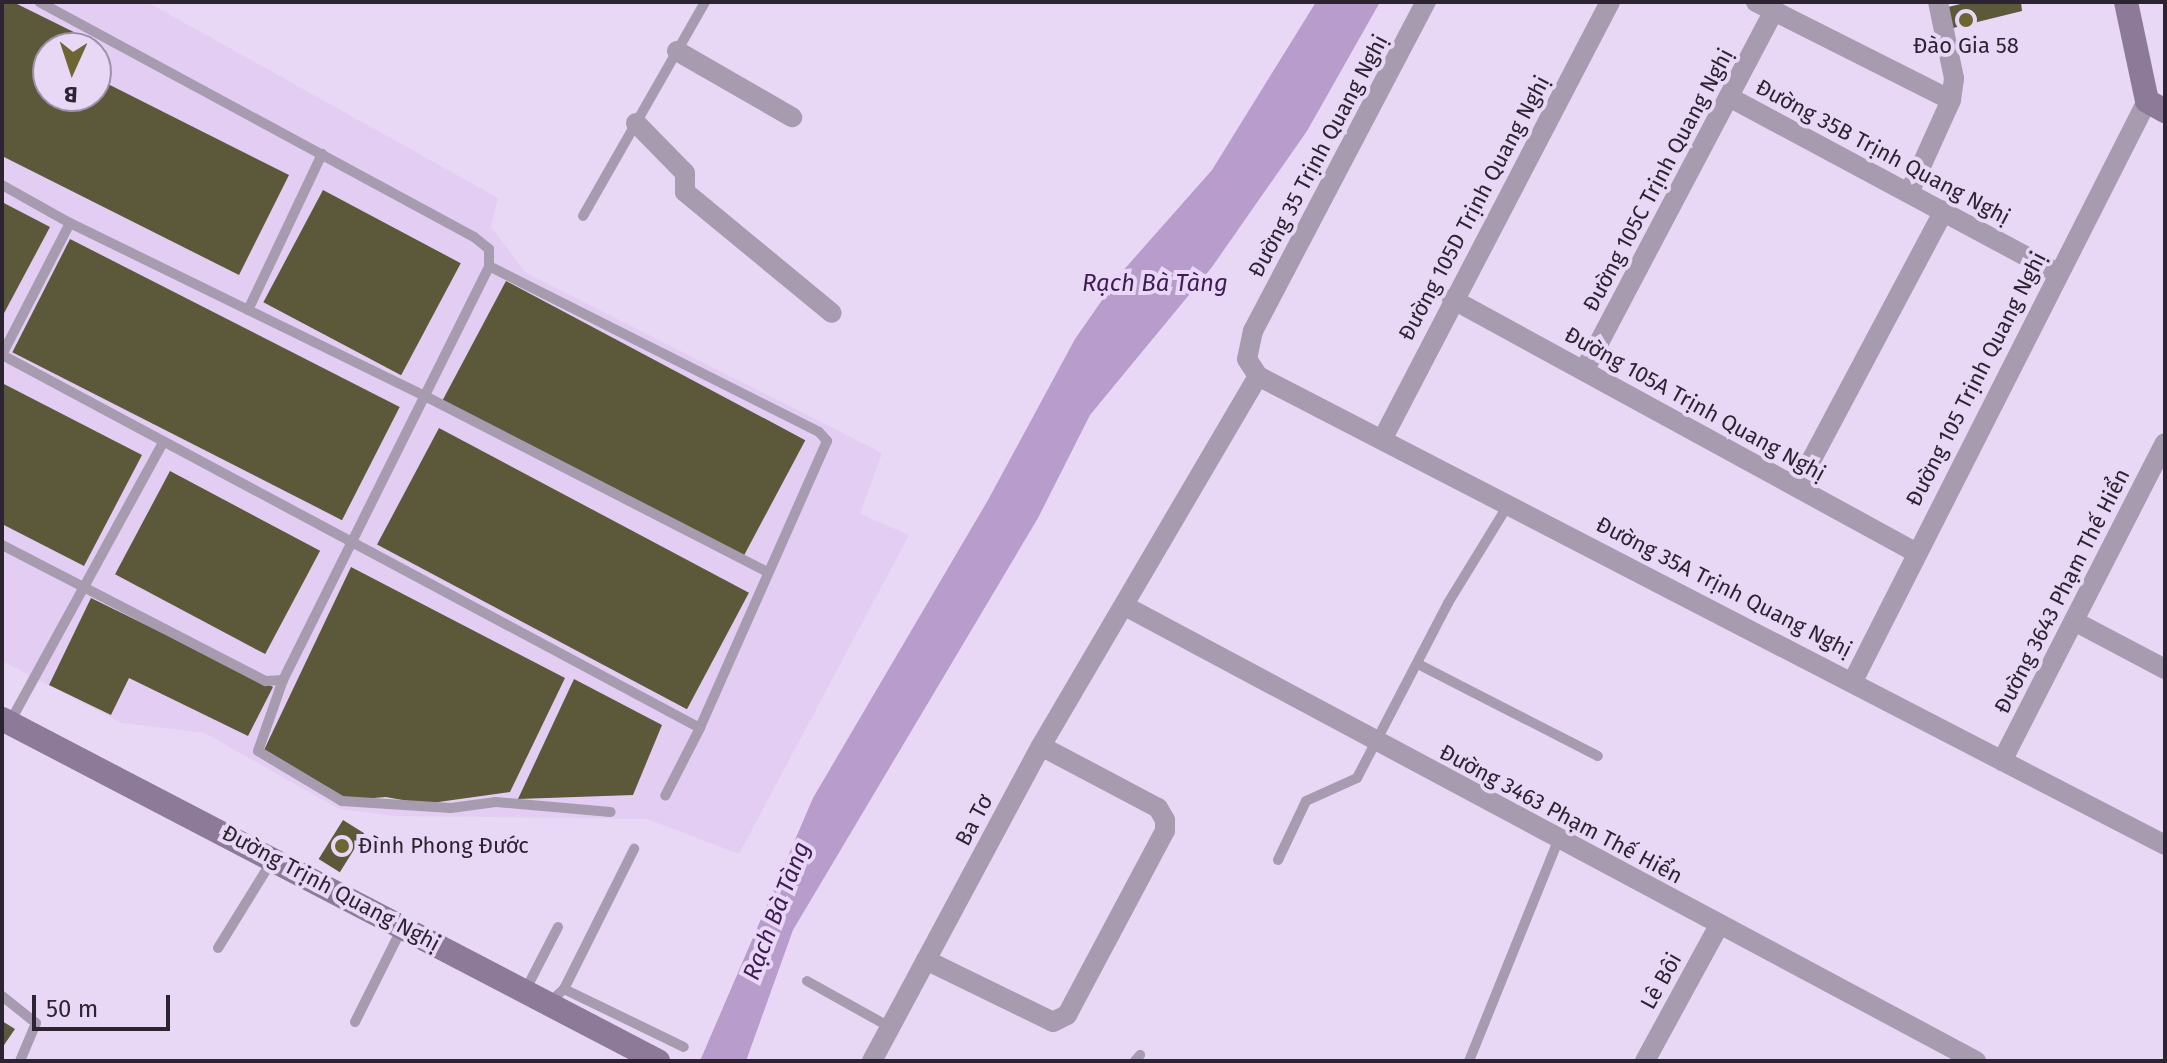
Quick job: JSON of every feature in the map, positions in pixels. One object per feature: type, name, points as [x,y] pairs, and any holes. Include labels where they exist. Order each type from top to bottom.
[{"type":"main road","points":[[2126,2],[2156,106]]},
{"type":"main road","name":"Đường Trịnh Quang Nghị","points":[[6,721],[525,991],[556,996],[658,1061]]},
{"type":"street","name":"Đường 35 Trịnh Quang Nghị","points":[[1258,376],[1247,359],[1253,331],[1426,2]]},
{"type":"street","name":"Đường 105D Trịnh Quang Nghị","points":[[1383,438],[1452,299],[1610,2]]},
{"type":"street","points":[[1909,193],[1951,100],[1954,78],[1938,2]]},
{"type":"street","points":[[1765,6],[1951,100]]},
{"type":"street","name":"Đường 105C Trịnh Quang Nghị","points":[[1584,371],[1729,97],[1765,6]]},
{"type":"street","points":[[677,51],[792,117]]},
{"type":"street","name":"Đường 35B Trịnh Quang Nghị","points":[[1729,97],[2057,273]]},
{"type":"street","name":"Đường 105 Trịnh Quang Nghị","points":[[1853,681],[2057,273],[2156,106]]},
{"type":"street","points":[[636,123],[685,173],[685,192],[832,313]]},
{"type":"street","points":[[1797,487],[1944,211]]},
{"type":"street","name":"Đường 105A Trịnh Quang Nghị","points":[[1452,299],[1915,552]]},
{"type":"street","name":"Đường 35A Trịnh Quang Nghị","points":[[1258,376],[1510,502],[2165,845]]},
{"type":"street","name":"Ba Tơ","points":[[872,1061],[888,1026],[1041,746],[1258,376]]},
{"type":"street","name":"Đường 3643 Phạm Thế Hiển","points":[[2002,761],[2165,443]]},
{"type":"street","name":"Đường 3463 Phạm Thế Hiển","points":[[1125,606],[1558,841],[1976,1061]]},
{"type":"street","points":[[2074,621],[2165,669]]},
{"type":"street","points":[[926,960],[1053,1022],[1067,1015],[1165,831],[1165,820],[1158,808],[1041,746]]},
{"type":"street","name":"Lê Bôi","points":[[1645,1061],[1719,925]]},
{"type":"lane","points":[[40,2],[474,237],[489,249],[489,266],[283,680],[258,751],[342,801],[451,808],[496,802],[611,812]]},
{"type":"lane","points":[[583,216],[705,2]]},
{"type":"lane","points":[[248,310],[322,154]]},
{"type":"lane","points":[[2,185],[70,223],[423,395],[767,572]]},
{"type":"lane","points":[[70,223],[2,355],[700,728]]},
{"type":"lane","points":[[489,266],[819,432],[827,441],[700,728],[665,796]]},
{"type":"lane","points":[[6,721],[163,443]]},
{"type":"lane","points":[[1278,860],[1306,801],[1357,778],[1510,502]]},
{"type":"lane","points":[[2,545],[266,681],[283,680]]},
{"type":"lane","points":[[1418,664],[1598,756]]},
{"type":"lane","points":[[1469,1061],[1558,841]]},
{"type":"lane","points":[[634,849],[556,996],[684,1047]]},
{"type":"lane","points":[[218,948],[274,858]]},
{"type":"lane","points":[[355,1022],[402,926]]},
{"type":"lane","points":[[525,991],[558,927]]},
{"type":"lane","points":[[807,981],[888,1026]]},
{"type":"lane","points":[[2,996],[36,1023],[20,1061]]},
{"type":"shaded area","points":[[2,2],[147,2],[498,198],[491,227],[526,273],[882,453],[860,514],[909,535],[739,854],[647,819],[395,816],[339,809],[205,733],[122,723],[2,661]]},
{"type":"water","name":"Rạch Bà Tàng","points":[[1316,2],[1380,2],[1307,131],[1212,267],[1090,415],[1038,518],[793,930],[746,1061],[700,1061],[813,798],[988,500],[1075,339],[1121,273],[1212,170]]},
{"type":"building","points":[[2,2],[13,2],[74,32],[32,32],[32,112],[112,112],[112,86],[289,175],[239,275],[2,156]]},
{"type":"building","name":"Đào Gia 58","points":[[1969,2],[2021,2],[2022,11],[1949,29],[1944,8]]},
{"type":"building","points":[[323,190],[461,263],[401,375],[263,302]]},
{"type":"building","points":[[2,202],[50,227],[2,317]]},
{"type":"building","points":[[70,239],[400,407],[342,520],[12,352]]},
{"type":"building","points":[[506,281],[805,440],[742,559],[443,400]]},
{"type":"building","points":[[2,383],[142,455],[84,566],[2,524]]},
{"type":"building","points":[[439,428],[749,593],[687,709],[377,545]]},
{"type":"building","points":[[170,471],[320,551],[265,654],[115,574]]},
{"type":"building","points":[[351,567],[565,678],[510,792],[424,804],[386,797],[349,800],[264,750]]},
{"type":"building","points":[[91,598],[273,687],[248,736],[129,678],[111,715],[49,685]]},
{"type":"building","points":[[574,679],[662,725],[633,795],[518,799]]},
{"type":"building","name":"Đình Phong Đước","points":[[343,820],[364,833],[340,872],[319,859]]},
{"type":"building","points":[[2,1021],[15,1029],[2,1048]]},
{"type":"place","name":"Đào Gia 58","points":[[1966,20]]},
{"type":"place","name":"Đình Phong Đước","points":[[342,846]]}]
